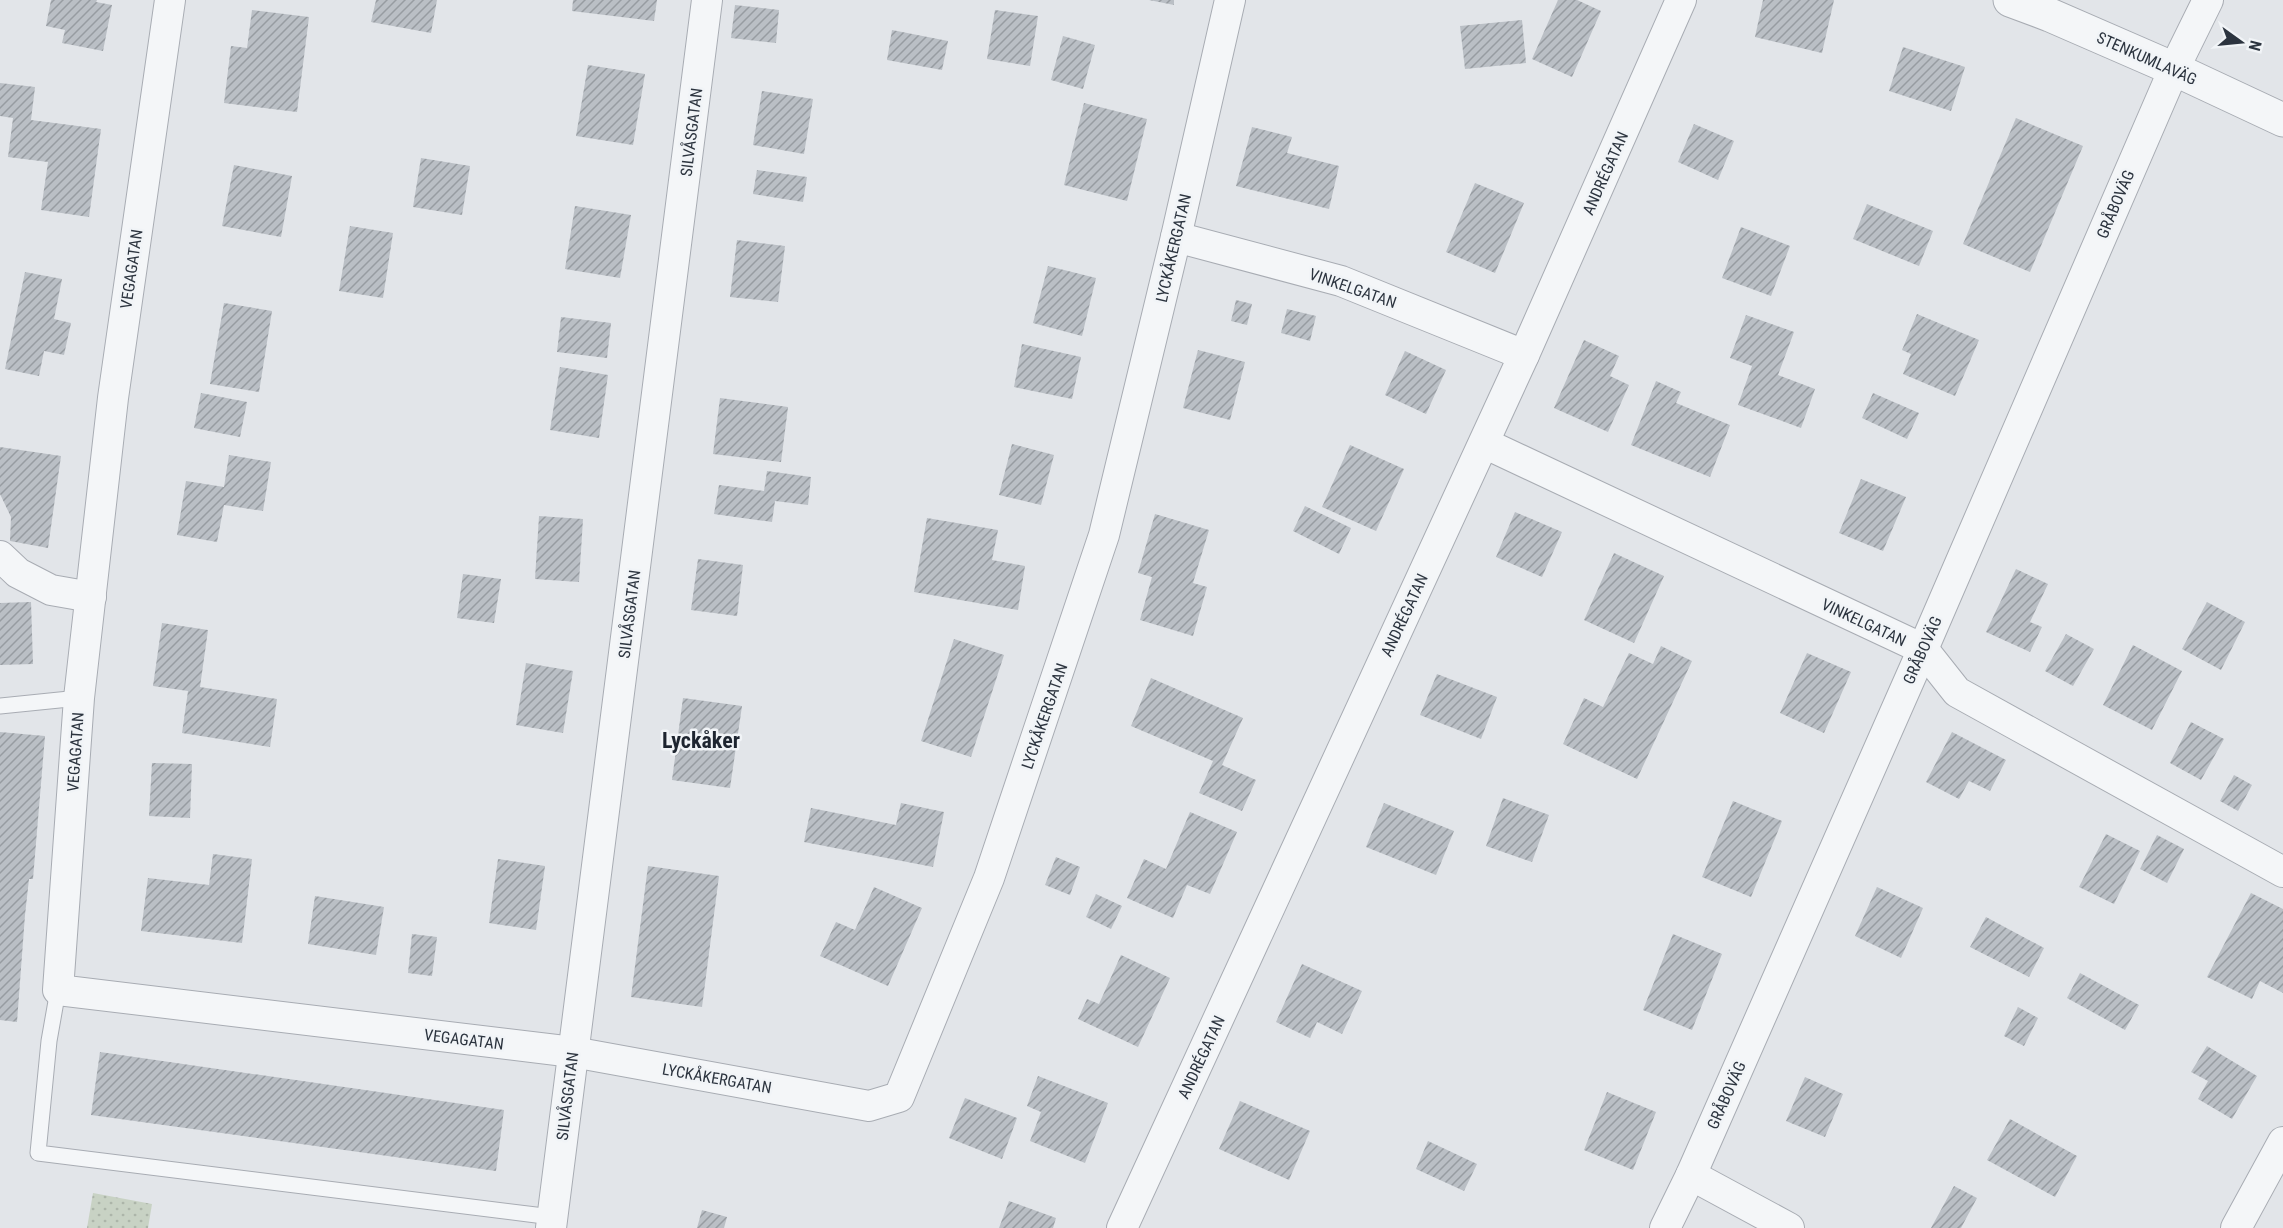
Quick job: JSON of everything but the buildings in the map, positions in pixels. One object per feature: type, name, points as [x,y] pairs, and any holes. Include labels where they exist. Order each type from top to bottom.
[{"type":"street","name":"VEGAGATAN","points":[[170,0],[113,398],[79,698],[58,990],[573,1052]]},
{"type":"street","name":"SILVÅSGATAN","points":[[552,1222],[707,0]]},
{"type":"street","name":"LYCKÅKERGATAN","points":[[573,1052],[869,1106],[899,1097],[989,878],[1104,535],[1230,0]]},
{"type":"street","name":"ANDRÉGATAN","points":[[1122,1228],[1484,443],[1681,0]]},
{"type":"street","name":"STENKUMLAVÄG","points":[[2010,0],[2174,69],[2283,120]]},
{"type":"street","name":"GRÅBOVÄG","points":[[1665,1228],[1691,1175],[1923,650],[2174,69],[2208,0]]},
{"type":"street","name":"VINKELGATAN","points":[[1176,237],[1341,281],[1524,355]]},
{"type":"street","name":"VINKELGATAN","points":[[1484,443],[1923,650],[1957,692],[2283,872]]},
{"type":"street","points":[[0,556],[18,573],[51,590],[91,597]]},
{"type":"street","points":[[2236,1228],[2283,1142]]},
{"type":"street","points":[[1691,1175],[1789,1228]]},
{"type":"lane","points":[[0,706],[79,698]]},
{"type":"lane","points":[[58,990],[49,1041],[38,1153],[552,1222]]},
{"type":"green space","points":[[93,1193],[152,1204],[148,1228],[87,1228]]},
{"type":"district","name":"Lyckåker","points":[[701,740]]}]
